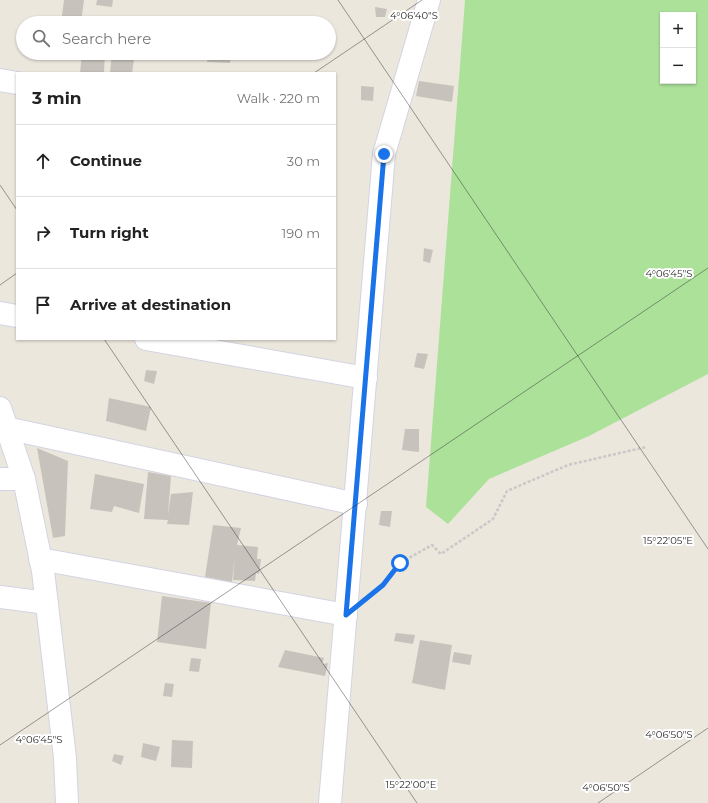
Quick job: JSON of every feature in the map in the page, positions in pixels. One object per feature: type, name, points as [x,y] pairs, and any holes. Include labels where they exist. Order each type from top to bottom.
[{"type":"street","points":[[330,803],[384,154],[429,0]]},
{"type":"street","points":[[0,80],[16,83]]},
{"type":"street","points":[[0,313],[16,316]]},
{"type":"street","points":[[152,340],[366,378]]},
{"type":"street","points":[[3,418],[356,504]]},
{"type":"street","points":[[3,418],[24,479],[40,559],[47,603],[65,758],[67,803]]},
{"type":"street","points":[[0,479],[24,479]]},
{"type":"street","points":[[40,559],[346,615]]},
{"type":"street","points":[[0,597],[47,603]]},
{"type":"path","points":[[346,615],[383,585],[400,563],[432,545],[441,554],[493,519],[507,491],[568,465],[646,447]]},
{"type":"green space","points":[[465,0],[708,0],[708,374],[589,436],[489,479],[448,524],[426,507]]},
{"type":"building","points":[[64,0],[84,0],[82,16],[62,16]]},
{"type":"building","points":[[97,0],[113,0],[112,7],[96,5]]},
{"type":"building","points":[[375,7],[387,9],[385,17],[376,17]]},
{"type":"building","points":[[81,60],[105,60],[104,72],[80,72]]},
{"type":"building","points":[[111,60],[134,60],[132,72],[110,72]]},
{"type":"building","points":[[207,60],[231,60],[230,63],[207,62]]},
{"type":"building","points":[[419,81],[454,86],[452,102],[416,96]]},
{"type":"building","points":[[361,86],[374,87],[373,101],[361,100]]},
{"type":"building","points":[[424,248],[433,250],[430,263],[423,261]]},
{"type":"building","points":[[417,353],[428,354],[424,369],[414,367]]},
{"type":"building","points":[[146,370],[157,371],[154,384],[144,381]]},
{"type":"building","points":[[109,398],[151,407],[146,431],[106,421]]},
{"type":"building","points":[[405,429],[419,429],[419,452],[402,450]]},
{"type":"building","points":[[37,448],[68,461],[65,536],[53,538]]},
{"type":"building","points":[[148,472],[171,476],[168,515],[171,494],[193,492],[189,525],[167,524],[168,520],[144,519]]},
{"type":"building","points":[[95,474],[144,484],[139,513],[114,506],[112,512],[90,509]]},
{"type":"building","points":[[381,511],[392,511],[390,527],[379,525]]},
{"type":"building","points":[[213,525],[241,528],[237,545],[258,547],[257,559],[261,559],[259,574],[256,573],[255,581],[233,580],[235,555],[232,582],[205,577]]},
{"type":"building","points":[[162,596],[211,603],[206,649],[157,642]]},
{"type":"building","points":[[396,633],[415,635],[413,644],[394,641]]},
{"type":"building","points":[[420,640],[452,645],[445,690],[412,683]]},
{"type":"building","points":[[285,650],[324,658],[322,664],[328,663],[325,676],[278,667]]},
{"type":"building","points":[[454,652],[472,655],[470,665],[452,662]]},
{"type":"building","points":[[191,658],[201,659],[199,672],[189,671]]},
{"type":"building","points":[[165,683],[174,684],[172,697],[163,696]]},
{"type":"building","points":[[172,740],[193,741],[192,768],[171,767]]},
{"type":"building","points":[[143,743],[160,747],[156,761],[141,757]]},
{"type":"building","points":[[114,754],[124,756],[121,765],[112,761]]},
{"type":"route","points":[[384,154],[346,615],[383,585],[400,563]]}]
